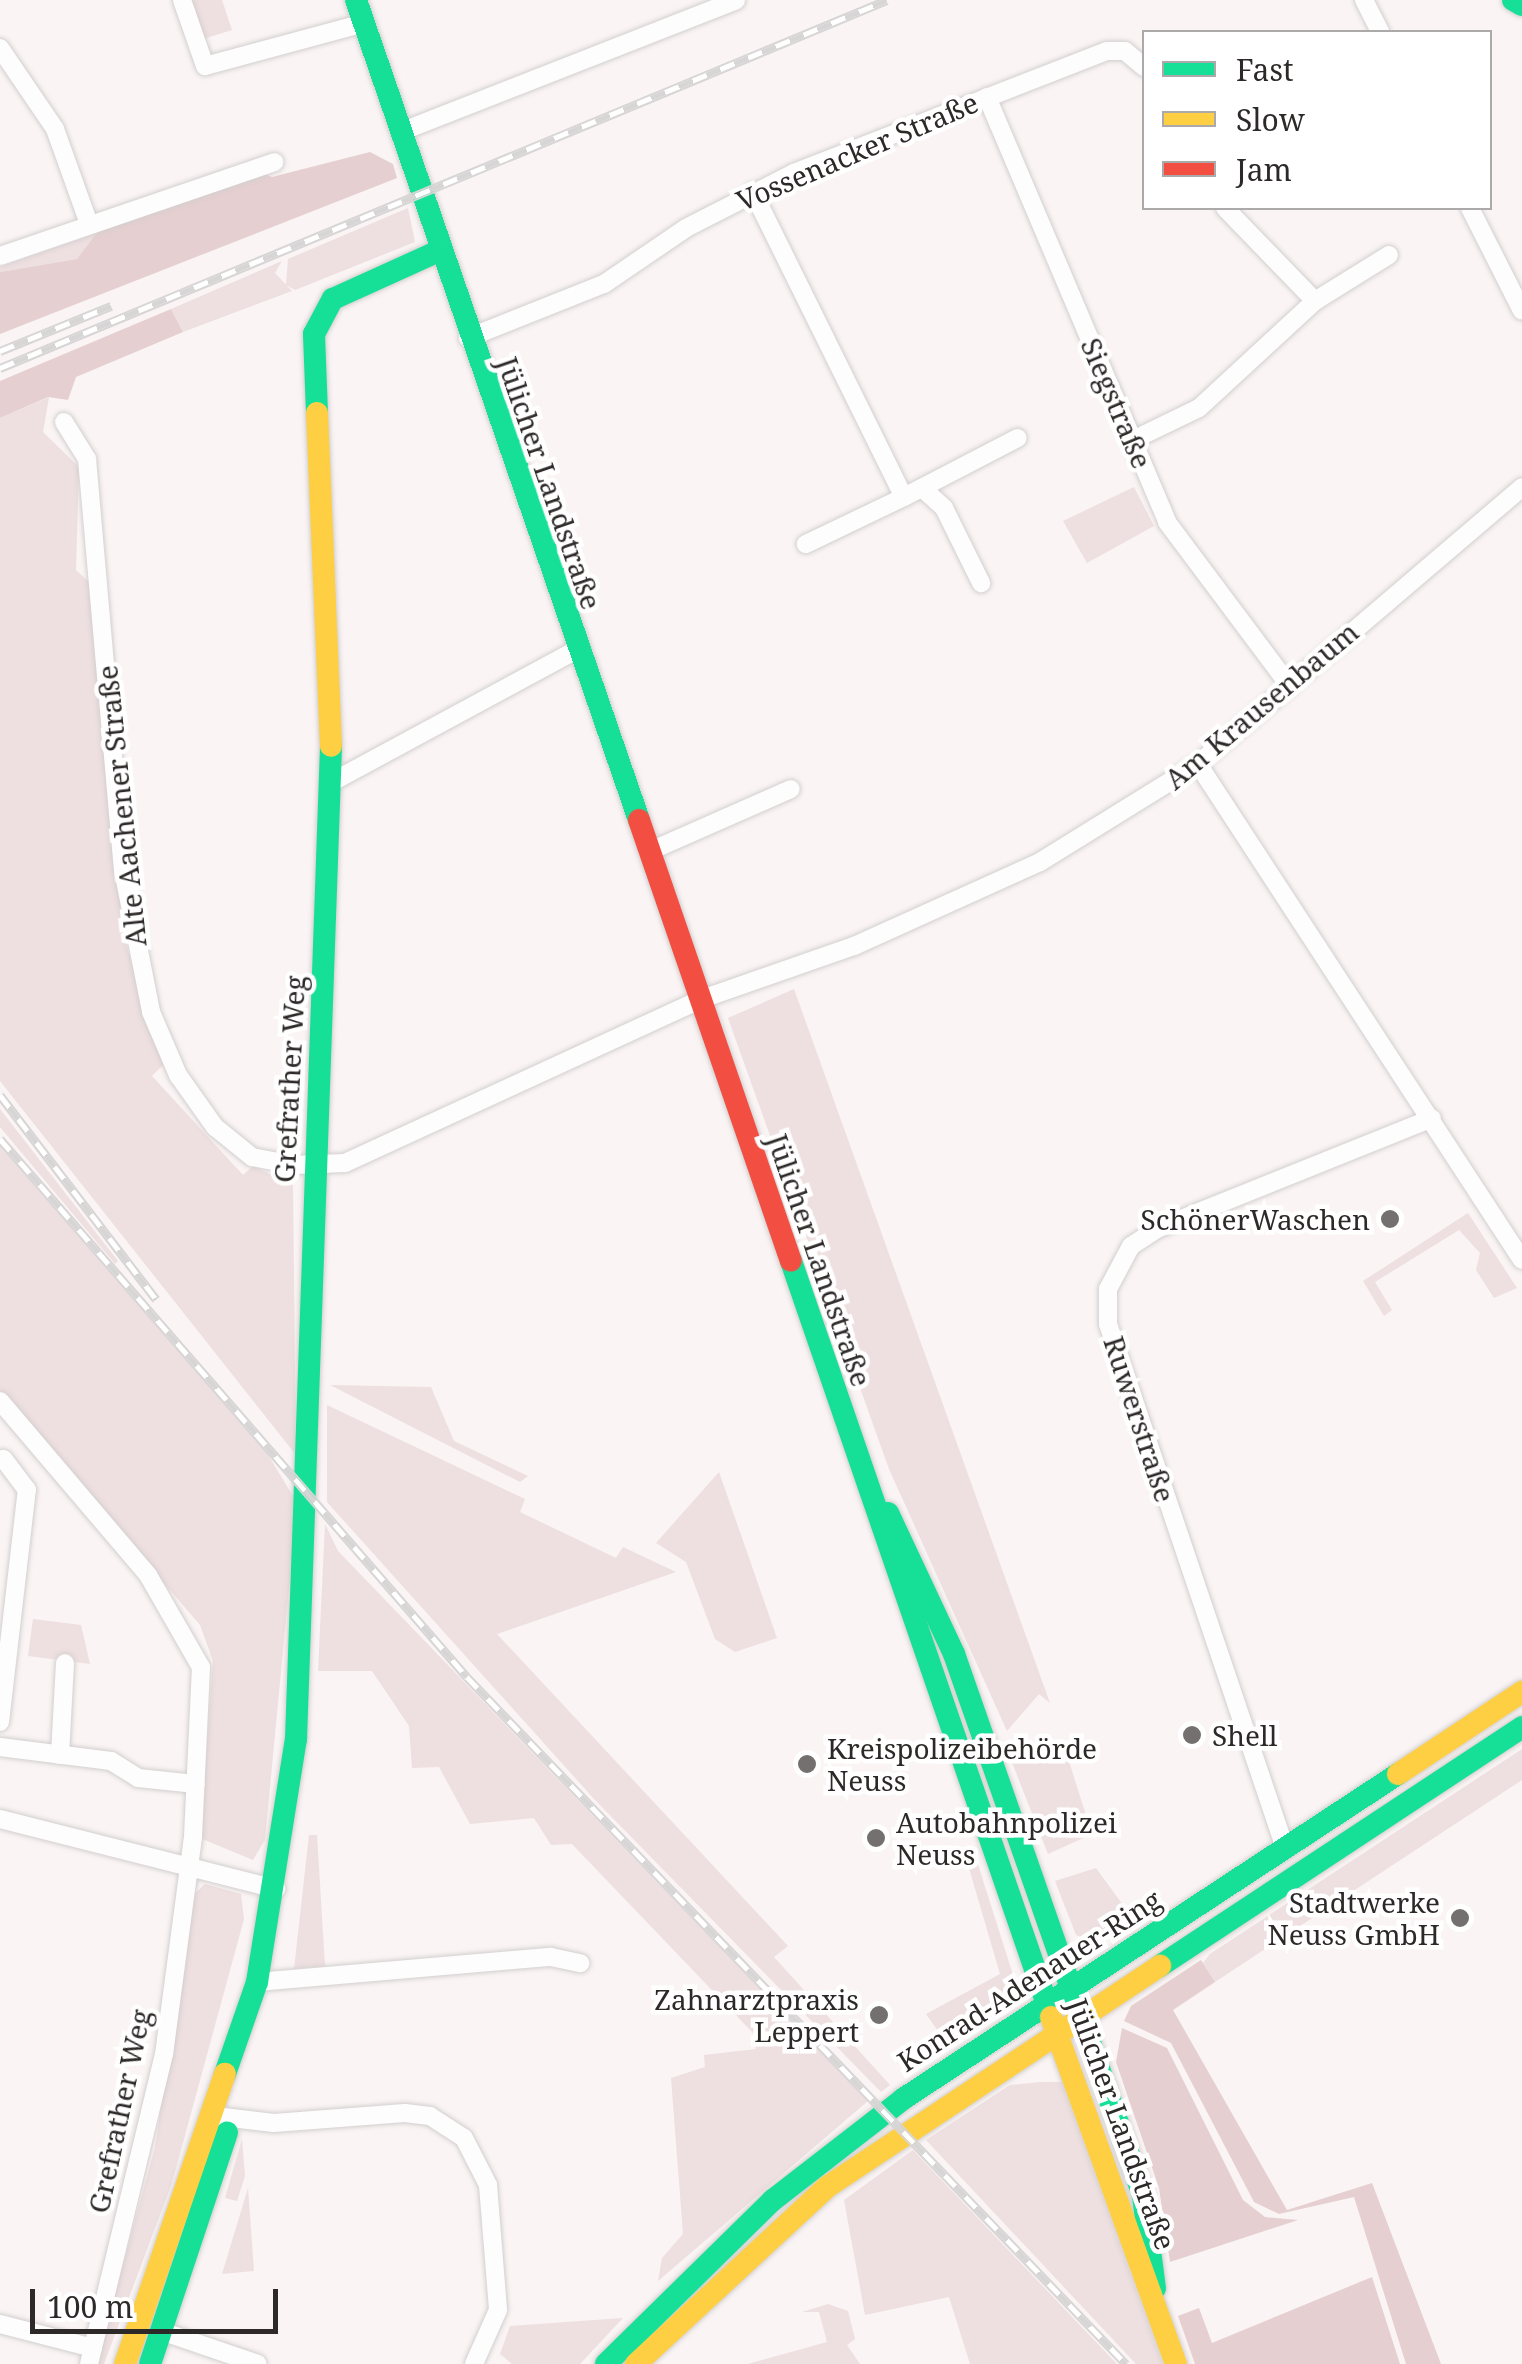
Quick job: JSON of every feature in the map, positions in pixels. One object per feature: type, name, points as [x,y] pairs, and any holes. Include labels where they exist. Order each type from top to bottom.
[{"type":"main road","name":"Jülicher Landstraße","points":[[356,0],[576,650],[1176,2364]]},
{"type":"main road","points":[[1512,0],[1522,5]]},
{"type":"main road","name":"Grefrather Weg","points":[[150,2364],[223,2118],[257,1982],[276,1888],[304,1638],[315,1166],[332,782],[317,322],[333,299],[440,251]]},
{"type":"main road","name":"Jülicher Landstraße","points":[[859,1461],[937,1611],[1072,1989],[1143,2196],[1155,2296]]},
{"type":"main road","name":"Konrad-Adenauer-Ring","points":[[606,2364],[811,2167],[1047,2004],[1522,1692]]},
{"type":"main road","points":[[636,2364],[826,2187],[1522,1727]]},
{"type":"main road","name":"Grefrather Weg","points":[[125,2364],[223,2118]]},
{"type":"street","points":[[182,0],[205,66],[364,23]]},
{"type":"street","points":[[400,132],[736,0]]},
{"type":"street","points":[[1364,0],[1378,29]]},
{"type":"street","points":[[1378,29],[1380,0]]},
{"type":"street","points":[[0,48],[54,129],[89,224]]},
{"type":"street","name":"Vossenacker Straße","points":[[468,338],[604,284],[753,192],[987,97],[1113,50],[1142,66]]},
{"type":"street","name":"Siegstraße","points":[[987,97],[1176,539],[1288,684]]},
{"type":"street","points":[[0,256],[274,162]]},
{"type":"street","points":[[753,192],[904,496]]},
{"type":"street","points":[[1227,210],[1315,301]]},
{"type":"street","points":[[1471,210],[1522,311]]},
{"type":"street","points":[[1133,440],[1221,392],[1315,301],[1389,256]]},
{"type":"street","name":"Alte Aachener Straße","points":[[64,422],[87,459],[123,870],[151,1012],[178,1075],[235,1146],[272,1164],[315,1166]]},
{"type":"street","points":[[806,544],[1018,438]]},
{"type":"street","name":"Am Krausenbaum","points":[[315,1166],[345,1162],[700,1000],[966,899],[1198,764],[1522,487]]},
{"type":"street","points":[[922,488],[944,508],[981,584]]},
{"type":"street","points":[[332,782],[576,650]]},
{"type":"street","points":[[1198,764],[1522,1260]]},
{"type":"street","points":[[648,852],[790,789]]},
{"type":"street","name":"Ruwerstraße","points":[[1285,1848],[1108,1324],[1108,1289],[1131,1246],[1159,1228],[1432,1118]]},
{"type":"street","name":"Grefrather Weg","points":[[0,1401],[148,1574],[198,1650],[190,1866],[148,2145],[91,2356]]},
{"type":"street","points":[[0,1722],[27,1490],[2,1460],[29,1434]]},
{"type":"street","points":[[60,1755],[66,1663]]},
{"type":"street","points":[[0,1748],[60,1755],[196,1784]]},
{"type":"street","points":[[0,1820],[276,1888]]},
{"type":"street","points":[[257,1982],[551,1957],[580,1963]]},
{"type":"street","points":[[223,2118],[405,2113],[430,2116],[464,2138],[488,2184],[498,2310],[474,2364]]},
{"type":"street","points":[[0,2324],[91,2356]]},
{"type":"street","points":[[162,2331],[258,2364]]},
{"type":"shaded area","points":[[190,0],[222,0],[232,30],[203,39]]},
{"type":"shaded area","points":[[370,152],[393,164],[397,178],[0,334],[0,272],[77,259],[103,225],[260,172],[272,177]]},
{"type":"shaded area","points":[[408,208],[415,242],[295,290],[286,285],[288,259]]},
{"type":"shaded area","points":[[105,230],[77,259],[0,272],[0,267]]},
{"type":"shaded area","points":[[282,261],[275,273],[292,291],[183,332],[171,309]]},
{"type":"shaded area","points":[[171,309],[183,332],[76,377],[68,400],[48,397],[0,418],[0,381]]},
{"type":"shaded area","points":[[49,397],[43,432],[79,467],[76,570],[91,584],[124,938],[164,1064],[152,1076],[243,1175],[253,1166],[293,1185],[296,1455],[0,1081],[0,418]]},
{"type":"shaded area","points":[[1134,487],[1154,526],[1087,563],[1063,521]]},
{"type":"shaded area","points":[[794,989],[1050,1703],[1039,1694],[1007,1731],[889,1469],[728,1018]]},
{"type":"shaded area","points":[[0,1109],[118,1261],[115,1264],[0,1127]]},
{"type":"shaded area","points":[[0,1146],[267,1453],[297,1503],[265,1840],[253,1860],[200,1838],[213,1661],[200,1625],[0,1392]]},
{"type":"shaded area","points":[[1468,1213],[1517,1288],[1494,1298],[1476,1270],[1480,1253],[1459,1230],[1375,1282],[1392,1310],[1384,1316],[1363,1281]]},
{"type":"shaded area","points":[[330,1385],[431,1387],[454,1441],[528,1476],[520,1482]]},
{"type":"shaded area","points":[[327,1405],[525,1499],[520,1512],[616,1558],[623,1547],[676,1572],[497,1634],[788,1946],[774,1957],[890,2085],[881,2092],[595,1800],[327,1502]]},
{"type":"shaded area","points":[[719,1472],[777,1638],[735,1652],[715,1639],[686,1562],[656,1543]]},
{"type":"shaded area","points":[[325,1524],[338,1551],[868,2101],[658,2281],[662,2258],[683,2234],[671,2078],[705,2067],[704,2055],[756,2049],[754,2034],[572,1844],[551,1845],[534,1818],[470,1824],[439,1767],[412,1768],[409,1726],[372,1671],[318,1671]]},
{"type":"shaded area","points":[[33,1619],[81,1625],[90,1664],[28,1656]]},
{"type":"shaded area","points":[[1056,1744],[1065,1749],[1092,1834],[1048,1854],[1011,1760]]},
{"type":"shaded area","points":[[1522,1749],[1522,1780],[1215,1982],[1203,1963],[1210,1954]]},
{"type":"shaded area","points":[[309,1835],[317,1835],[325,1966],[294,1969]]},
{"type":"shaded area","points":[[975,1855],[1013,1975],[995,2016],[949,2047],[926,2014],[1000,1974],[966,1858]]},
{"type":"shaded area","points":[[1096,1868],[1136,1923],[1097,1943],[1076,1935],[1055,1881]]},
{"type":"shaded area","points":[[205,1884],[241,1894],[244,1919],[172,2183],[104,2364],[96,2364],[155,2147],[193,1895]]},
{"type":"shaded area","points":[[1201,1960],[1215,1982],[1173,2010],[1287,2210],[1372,2183],[1441,2364],[1406,2364],[1354,2197],[1279,2214],[1254,2202],[1171,2043],[1124,2021],[1131,2006]]},
{"type":"shaded area","points":[[1122,2028],[1167,2048],[1243,2200],[1265,2217],[1298,2220],[1170,2262],[1159,2188],[1116,2062]]},
{"type":"shaded area","points":[[1062,2082],[1163,2364],[1136,2364],[926,2140],[1010,2085]]},
{"type":"shaded area","points":[[242,2139],[245,2176],[237,2201],[225,2198]]},
{"type":"shaded area","points":[[913,2150],[1117,2364],[970,2364],[949,2297],[865,2315],[844,2200]]},
{"type":"shaded area","points":[[248,2188],[254,2271],[222,2274]]},
{"type":"shaded area","points":[[1372,2277],[1400,2364],[1195,2364],[1178,2316],[1199,2308],[1212,2343]]},
{"type":"shaded area","points":[[828,2304],[848,2311],[855,2339],[847,2345],[860,2364],[748,2364],[827,2342],[819,2312],[802,2312]]},
{"type":"shaded area","points":[[623,2318],[580,2364],[512,2364],[500,2354],[510,2326]]},
{"type":"railway","points":[[0,368],[887,0]]},
{"type":"railway","points":[[0,351],[111,306]]},
{"type":"railway","points":[[0,1095],[156,1299]]},
{"type":"railway","points":[[0,1139],[467,1677],[1126,2364]]},
{"type":"traffic: fast","points":[[356,0],[639,820]]},
{"type":"traffic: fast","points":[[1513,0],[1522,5]]},
{"type":"traffic: fast","points":[[317,413],[314,334],[333,299],[439,251]]},
{"type":"traffic: fast","points":[[225,2074],[257,1982],[296,1739],[331,746]]},
{"type":"traffic: fast","points":[[791,1261],[1047,2004]]},
{"type":"traffic: fast","points":[[888,1513],[954,1654],[1071,1989]]},
{"type":"traffic: fast","points":[[1160,1966],[1522,1727]]},
{"type":"traffic: fast","points":[[606,2364],[773,2200],[903,2099],[1398,1774]]},
{"type":"traffic: fast","points":[[1076,2002],[1143,2196],[1155,2288]]},
{"type":"traffic: fast","points":[[150,2364],[227,2132]]},
{"type":"traffic: slow","points":[[317,413],[331,746]]},
{"type":"traffic: slow","points":[[1398,1774],[1522,1692]]},
{"type":"traffic: slow","points":[[636,2364],[827,2187],[1160,1966]]},
{"type":"traffic: slow","points":[[1051,2017],[1176,2364]]},
{"type":"traffic: slow","points":[[125,2364],[225,2074]]},
{"type":"traffic: jam","points":[[639,820],[791,1261]]},
{"type":"place","name":"SchönerWaschen","points":[[1390,1219]]},
{"type":"place","name":"Shell","points":[[1192,1735]]},
{"type":"place","name":"Kreispolizeibehörde Neuss","points":[[807,1764]]},
{"type":"place","name":"Autobahnpolizei Neuss","points":[[876,1838]]},
{"type":"place","name":"Stadtwerke Neuss GmbH","points":[[1460,1918]]},
{"type":"place","name":"Zahnarztpraxis Leppert","points":[[879,2015]]}]
